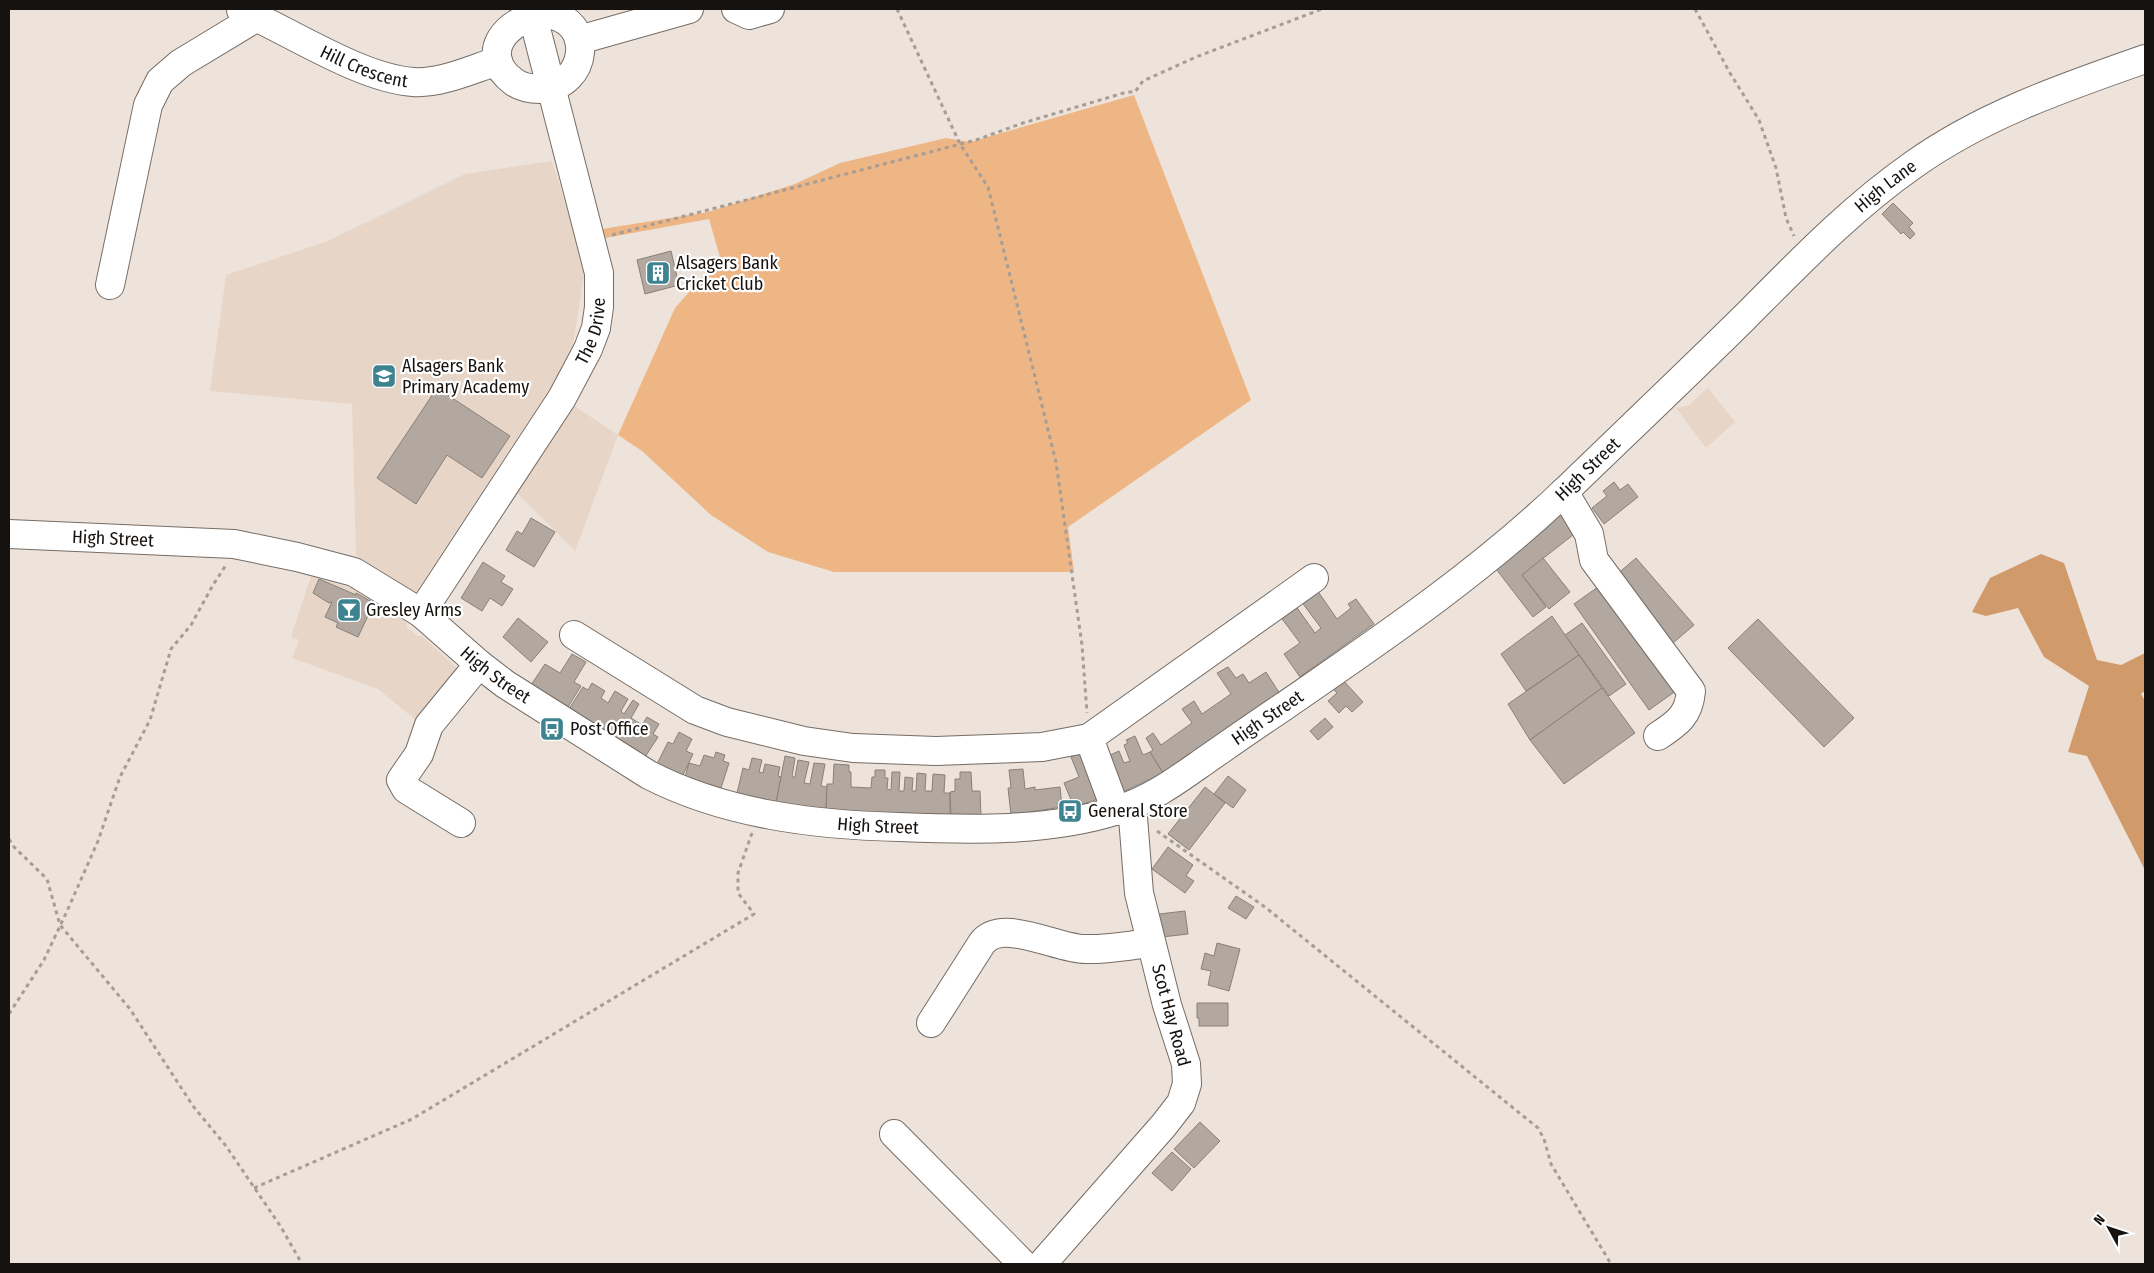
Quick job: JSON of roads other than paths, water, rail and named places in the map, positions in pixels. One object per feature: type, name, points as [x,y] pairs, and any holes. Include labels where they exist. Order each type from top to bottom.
[{"type":"main road","points":[[580,40],[689,9]]},
{"type":"main road","points":[[736,9],[750,15],[770,9]]},
{"type":"main road","points":[[532,12],[555,14],[564,19],[573,27],[580,40],[579,60],[574,71],[564,82],[551,88],[537,89],[517,85],[506,76],[498,61],[498,46],[502,36],[515,23],[532,12]]},
{"type":"main road","name":"The Drive","points":[[421,613],[562,398],[588,349],[596,328],[600,273],[532,12]]},
{"type":"main road","points":[[110,285],[148,105],[160,81],[247,13]]},
{"type":"main road","name":"Hill Crescent","points":[[247,13],[359,67],[387,77],[414,82],[436,80],[498,61]]},
{"type":"main road","name":"High Lane","points":[[1672,386],[1809,253],[1876,192],[1916,163],[1959,136],[2023,104],[2072,84],[2145,59]]},
{"type":"main road","name":"High Street","points":[[9,534],[234,544],[297,557],[354,572],[421,613],[479,664],[546,712],[649,776],[697,796],[759,813],[879,827],[967,830],[1058,823],[1124,808],[1159,792],[1466,578],[1564,492],[1672,386]]},
{"type":"main road","points":[[1564,492],[1589,534],[1594,560],[1691,691],[1690,706],[1677,724],[1658,736]]},
{"type":"main road","points":[[574,635],[695,710],[727,722],[804,741],[853,748],[970,750],[1042,747],[1089,738],[1314,578]]},
{"type":"main road","points":[[461,823],[406,789],[401,780],[419,754],[429,726],[479,664]]},
{"type":"main road","name":"Scot Hay Road","points":[[1042,1264],[1164,1126],[1181,1103],[1187,1084],[1186,1064],[1167,1005],[1139,893],[1124,808],[1089,738]]},
{"type":"main road","points":[[931,1023],[982,943],[994,933],[1010,932],[1071,948],[1086,949],[1151,943]]},
{"type":"main road","points":[[894,1134],[1023,1264]]},
{"type":"place","name":"Alsagers Bank Cricket Club","points":[[658,273]]},
{"type":"place","name":"Alsagers Bank Primary Academy","points":[[384,376]]},
{"type":"place","name":"Gresley Arms","points":[[349,610]]},
{"type":"place","name":"Post Office","points":[[552,729]]},
{"type":"place","name":"General Store","points":[[1070,811]]}]
